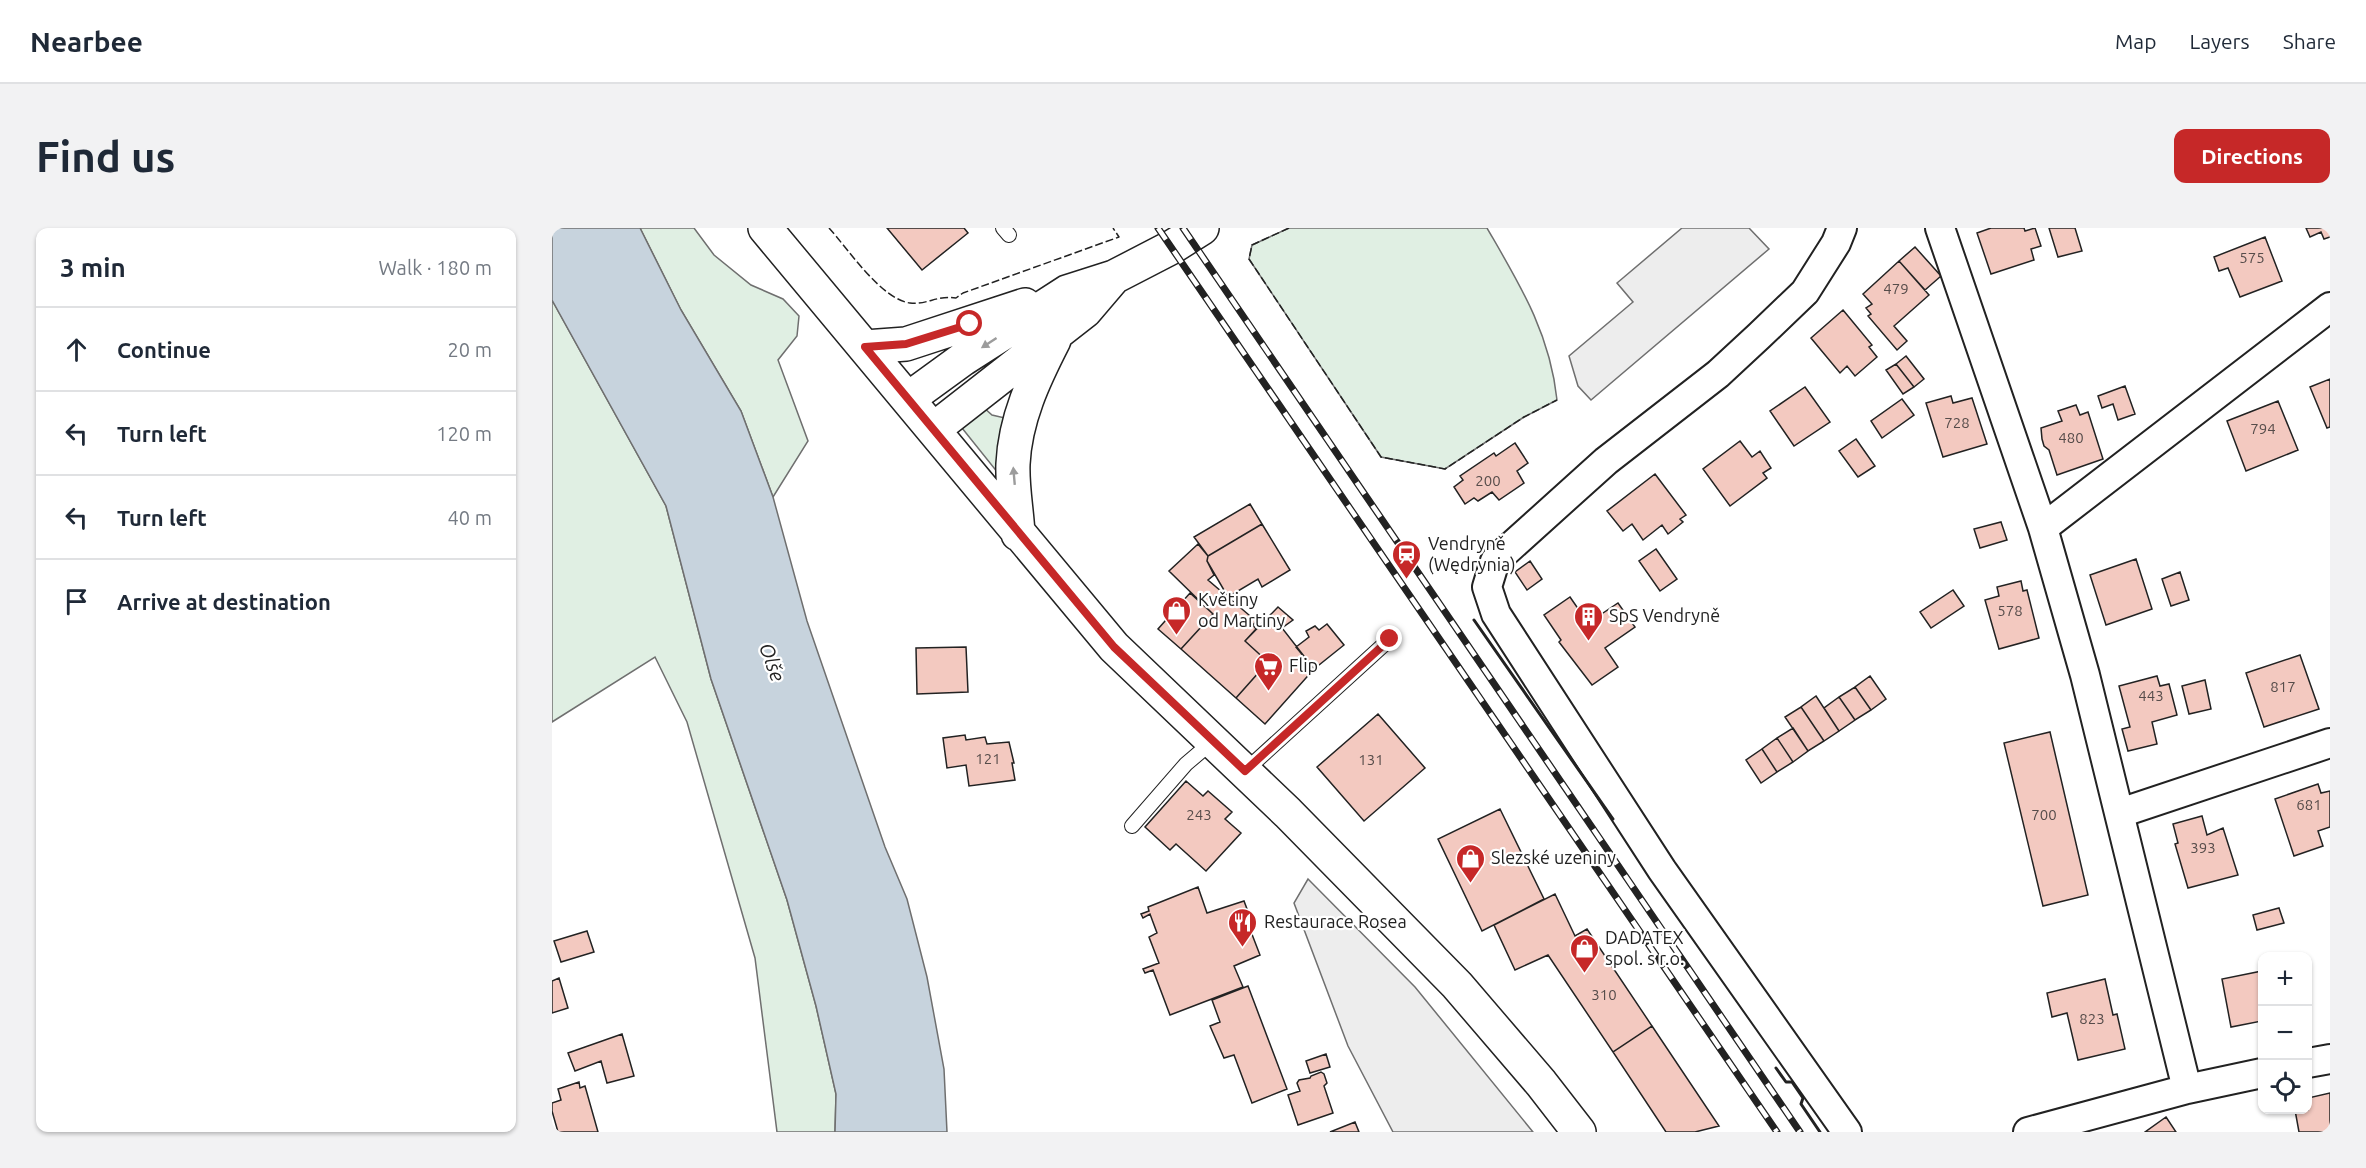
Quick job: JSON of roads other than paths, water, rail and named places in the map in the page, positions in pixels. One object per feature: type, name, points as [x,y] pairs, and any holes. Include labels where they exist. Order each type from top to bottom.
[{"type":"main road","points":[[765,228],[1114,647],[1245,771],[1457,985],[1541,1083],[1579,1132]]},
{"type":"main road","points":[[865,347],[906,344],[1114,276],[1172,247],[1202,228]]},
{"type":"main road","points":[[934,429],[1085,311],[1114,276]]},
{"type":"main road","points":[[908,399],[1067,292]]},
{"type":"main road","points":[[1018,534],[1013,466],[1015,442],[1021,416],[1034,380],[1057,333]]},
{"type":"street","points":[[1842,228],[1836,243],[1805,292],[1718,374],[1606,461],[1495,561],[1487,587],[1497,614],[1662,870],[1847,1132]]},
{"type":"street","points":[[1940,228],[2043,528],[2085,675],[2187,1089]]},
{"type":"street","points":[[2043,528],[2330,307]]},
{"type":"street","points":[[2120,813],[2330,743]]},
{"type":"street","points":[[2312,1062],[2330,1059]]},
{"type":"street","points":[[2028,1132],[2187,1089],[2258,1074]]},
{"type":"lane","points":[[1245,771],[1390,639]]},
{"type":"lane","points":[[1132,826],[1186,764],[1214,741]]},
{"type":"water","name":"Olše","points":[[552,228],[640,228],[681,310],[741,411],[773,497],[807,621],[885,847],[907,899],[927,977],[944,1069],[947,1132],[835,1132],[836,1094],[816,1006],[787,900],[711,679],[666,506],[552,300]]},
{"type":"railway","points":[[1158,228],[1777,1132]]},
{"type":"railway","points":[[1183,228],[1800,1132]]},
{"type":"place","name":"Vendryně (Wędrynia)","points":[[1407,580]]},
{"type":"place","name":"Květiny od Martiny","points":[[1177,636]]},
{"type":"place","name":"SpS Vendryně","points":[[1588,642]]},
{"type":"place","name":"Flip","points":[[1268,692]]},
{"type":"place","name":"Slezské uzeniny","points":[[1470,884]]},
{"type":"place","name":"Restaurace Rosea","points":[[1243,948]]},
{"type":"place","name":"DADATEX spol. s r.o.","points":[[1584,974]]}]
